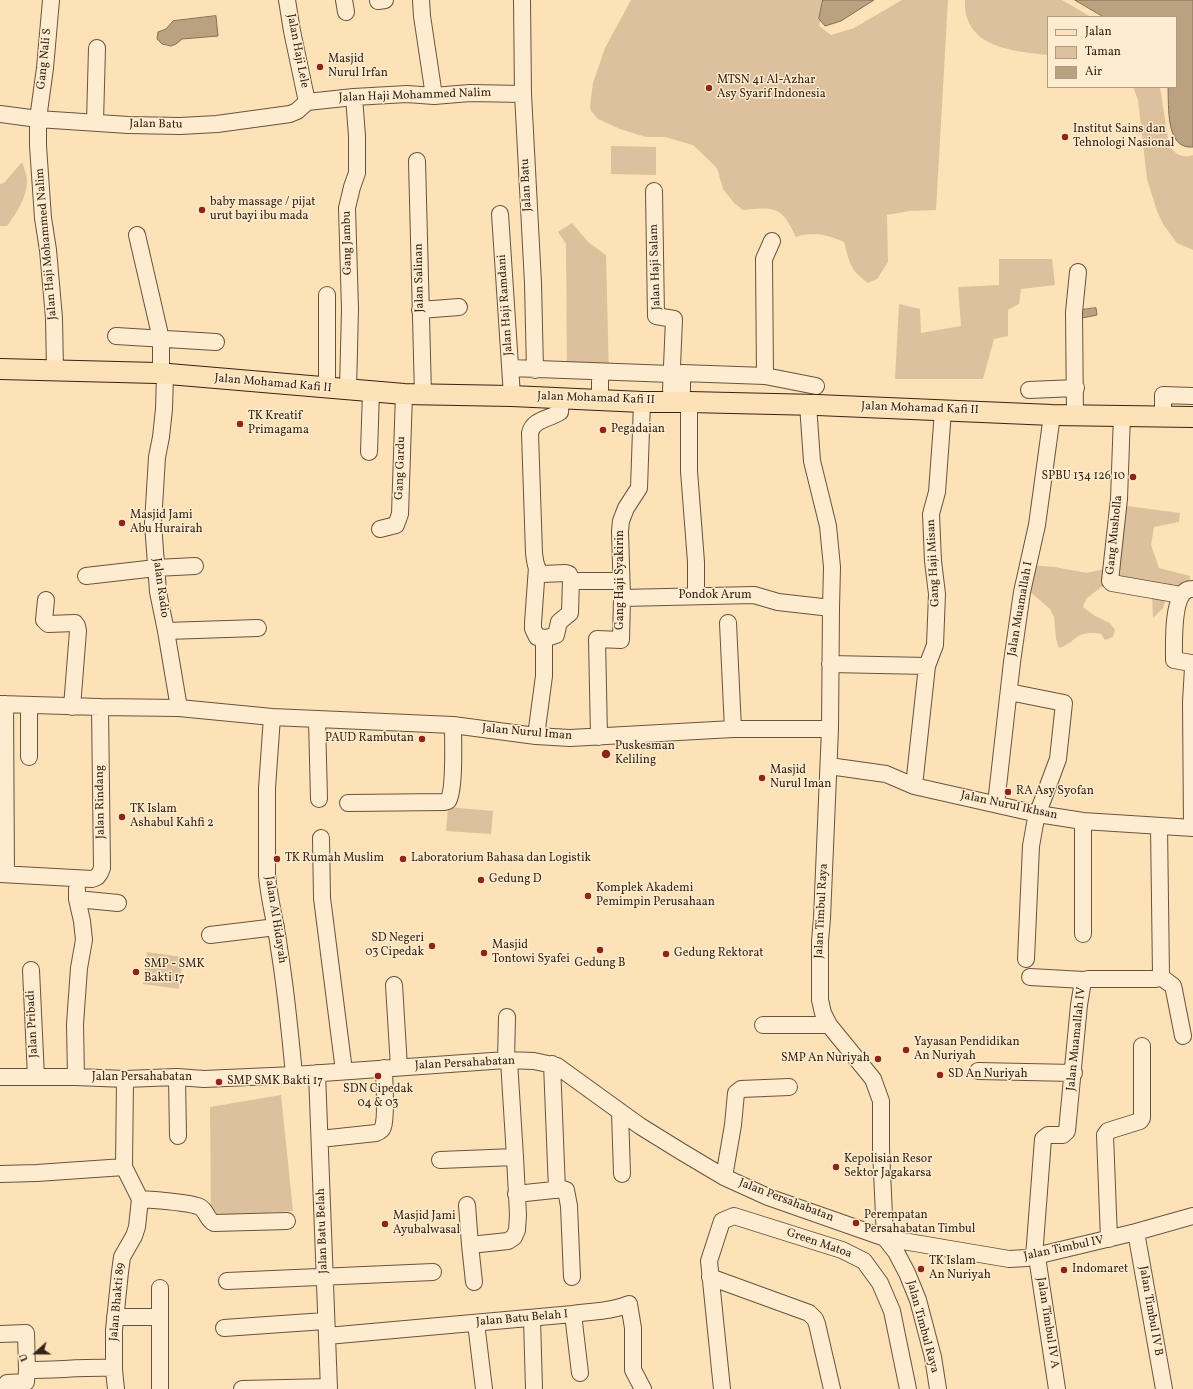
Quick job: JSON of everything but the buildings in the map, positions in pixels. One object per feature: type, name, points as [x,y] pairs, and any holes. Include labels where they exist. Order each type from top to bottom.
[{"type":"main road","name":"Jalan Mohamad Kafi II","points":[[0,369],[55,361],[162,361],[348,382],[371,392],[511,380],[561,398],[600,385],[642,402],[677,388],[808,405],[943,410],[1040,402],[1075,412],[1122,415],[1163,410],[1193,417]]},
{"type":"street","name":"Gang Nali S","points":[[38,119],[51,0]]},
{"type":"street","name":"Jalan Haji Lele","points":[[287,0],[307,102]]},
{"type":"street","points":[[421,0],[434,96]]},
{"type":"street","name":"Jalan Batu","points":[[522,0],[523,94],[535,370]]},
{"type":"street","points":[[95,122],[97,48]]},
{"type":"street","name":"Jalan Haji Mohammed Nalim","points":[[307,102],[354,97],[407,94],[434,96],[470,93],[523,94]]},
{"type":"street","name":"Gang Jambu","points":[[348,382],[350,309],[347,208],[357,173],[357,136],[354,97]]},
{"type":"street","name":"Jalan Batu","points":[[0,114],[38,119],[128,125],[180,126],[217,124],[290,114],[297,111],[307,102]]},
{"type":"street","name":"Jalan Haji Mohammed Nalim","points":[[38,119],[38,146],[43,218],[48,250],[54,318],[55,361]]},
{"type":"street","name":"Jalan Salinan","points":[[417,161],[420,310],[418,388]]},
{"type":"street","name":"Jalan Haji Salam","points":[[654,191],[656,316],[674,319],[677,388]]},
{"type":"street","name":"Jalan Haji Ramdani","points":[[500,214],[511,380]]},
{"type":"street","name":"Jalan Radio","points":[[137,235],[162,361],[164,409],[157,457],[153,523],[158,592],[179,708]]},
{"type":"street","points":[[765,376],[764,259],[772,241]]},
{"type":"street","points":[[1075,412],[1076,390],[1074,312],[1078,272]]},
{"type":"street","points":[[326,295],[327,380]]},
{"type":"street","points":[[420,310],[459,307]]},
{"type":"street","points":[[116,336],[162,361],[216,342]]},
{"type":"street","points":[[511,380],[535,370],[600,385],[677,388],[765,376],[816,386]]},
{"type":"street","name":"Gang Gardu","points":[[380,529],[396,525],[400,514],[418,388]]},
{"type":"street","points":[[677,388],[688,471],[696,562],[696,596]]},
{"type":"street","points":[[1040,402],[1076,390]]},
{"type":"street","points":[[369,452],[371,392]]},
{"type":"street","points":[[1163,410],[1163,395],[1193,396]]},
{"type":"street","points":[[537,567],[533,629],[536,636],[544,638],[556,635],[559,622],[570,613],[571,580],[569,574],[566,573],[539,573],[537,567],[534,553],[530,435],[535,424],[560,412],[561,398]]},
{"type":"street","name":"Gang Haji Syakirin","points":[[599,737],[597,639],[621,640],[622,598],[620,531],[621,521],[626,508],[639,488],[642,402]]},
{"type":"street","name":"Jalan Muamallah I","points":[[996,804],[1022,592],[1037,525],[1040,402]]},
{"type":"street","name":"Jalan Timbul Raya","points":[[808,405],[812,461],[828,526],[832,567],[830,608],[830,729],[820,941],[820,1000],[823,1013],[829,1025],[873,1079],[881,1101],[881,1149],[885,1238],[896,1252],[907,1273],[918,1300],[933,1357],[938,1389]]},
{"type":"street","name":"Gang Haji Misan","points":[[914,786],[927,666],[935,646],[937,594],[933,562],[931,514],[937,492],[943,410]]},
{"type":"street","name":"Gang Musholla","points":[[1122,415],[1119,499],[1110,581],[1112,583],[1187,592]]},
{"type":"street","points":[[86,576],[156,568],[195,566]]},
{"type":"street","points":[[571,580],[621,581]]},
{"type":"street","points":[[1187,592],[1174,621],[1170,662],[1188,662],[1193,668],[1191,702],[1192,828]]},
{"type":"street","name":"Pondok Arum","points":[[622,598],[754,596],[778,602],[830,608]]},
{"type":"street","points":[[46,600],[45,622],[48,624],[75,623],[77,626],[78,631],[72,706]]},
{"type":"street","points":[[728,623],[733,729]]},
{"type":"street","points":[[166,631],[258,628]]},
{"type":"street","points":[[536,736],[544,676],[544,638]]},
{"type":"street","points":[[830,664],[927,666]]},
{"type":"street","points":[[1009,692],[1064,703],[1058,759],[1038,814],[1030,846],[1026,959]]},
{"type":"street","points":[[3,874],[3,704],[100,708],[179,708],[272,717]]},
{"type":"street","points":[[29,705],[29,757]]},
{"type":"street","name":"Jalan Rindang","points":[[3,874],[92,879],[97,877],[100,873],[102,868],[100,708]]},
{"type":"street","name":"Jalan Nurul Iman","points":[[272,717],[453,725],[536,736],[570,738],[733,729],[830,729]]},
{"type":"street","name":"Jalan Al Hidayah","points":[[272,717],[267,788],[267,876],[284,982],[294,1075]]},
{"type":"street","points":[[317,720],[319,799]]},
{"type":"street","points":[[348,803],[448,801],[450,797],[452,776],[453,725]]},
{"type":"street","name":"Jalan Nurul Ikhsan","points":[[828,766],[886,774],[914,786],[1038,814],[1083,821],[1192,828]]},
{"type":"street","points":[[1083,821],[1083,934]]},
{"type":"street","points":[[1159,826],[1162,972],[1160,977],[1173,986],[1183,1036]]},
{"type":"street","points":[[321,838],[322,898],[344,1071]]},
{"type":"street","points":[[76,1077],[75,1024],[79,968],[84,940],[82,921],[77,899],[78,879]]},
{"type":"street","points":[[77,899],[118,904]]},
{"type":"street","points":[[210,935],[276,927]]},
{"type":"street","name":"Jalan Pribadi","points":[[31,970],[36,1077]]},
{"type":"street","points":[[1030,977],[1084,980]]},
{"type":"street","name":"Jalan Muamallah IV","points":[[1035,1257],[1043,1139],[1048,1135],[1063,1135],[1067,1132],[1082,984],[1084,980],[1156,979],[1160,977]]},
{"type":"street","points":[[320,1139],[376,1133],[383,1128],[392,1068],[394,985]]},
{"type":"street","points":[[470,1245],[508,1241],[514,1237],[517,1230],[518,1215],[515,1156],[507,1060],[507,1017]]},
{"type":"street","points":[[762,1025],[829,1025]]},
{"type":"street","points":[[1109,1239],[1105,1135],[1108,1131],[1140,1121],[1142,1118],[1142,1046]]},
{"type":"street","name":"Jalan Persahabatan","points":[[0,1077],[76,1077],[125,1079],[177,1077],[204,1079],[294,1075],[507,1060],[534,1061],[552,1064],[566,1072],[620,1112],[724,1177],[768,1197],[885,1238]]},
{"type":"street","points":[[552,1064],[557,1190]]},
{"type":"street","points":[[978,1071],[1074,1074]]},
{"type":"street","name":"Jalan Batu Belah","points":[[318,1073],[329,1388]]},
{"type":"street","points":[[177,1077],[178,1136]]},
{"type":"street","points":[[125,1079],[124,1167],[140,1199],[195,1205],[205,1211],[211,1222],[214,1223],[287,1221]]},
{"type":"street","points":[[724,1177],[733,1125],[736,1093],[741,1089],[789,1087]]},
{"type":"street","points":[[620,1112],[622,1174]]},
{"type":"street","points":[[440,1160],[515,1156]]},
{"type":"street","points":[[0,1174],[124,1167]]},
{"type":"street","points":[[516,1194],[557,1190],[565,1190],[568,1192],[572,1277]]},
{"type":"street","name":"Jalan Bhakti 89","points":[[116,1389],[114,1368],[115,1317],[122,1257],[137,1227],[140,1199]]},
{"type":"street","points":[[467,1205],[474,1282]]},
{"type":"street","name":"Green Matoa","points":[[722,1389],[709,1261],[722,1221],[734,1216],[842,1250],[864,1261],[880,1283],[892,1311],[908,1389]]},
{"type":"street","name":"Jalan Timbul IV","points":[[885,1238],[1010,1259],[1035,1257],[1192,1218]]},
{"type":"street","name":"Jalan Timbul IV B","points":[[1136,1232],[1164,1389]]},
{"type":"street","name":"Jalan Timbul IV A","points":[[1035,1257],[1057,1389]]},
{"type":"street","points":[[709,1261],[702,1267],[706,1301],[713,1306]]},
{"type":"street","points":[[227,1281],[433,1272]]},
{"type":"street","points":[[710,1277],[809,1313],[817,1324],[832,1389]]},
{"type":"street","points":[[160,1288],[160,1389]]},
{"type":"street","name":"Jalan Batu Belah I","points":[[224,1328],[477,1328],[532,1318],[612,1310],[628,1304],[633,1328],[633,1370],[642,1389]]},
{"type":"street","points":[[572,1314],[580,1373]]},
{"type":"street","points":[[115,1317],[160,1317]]},
{"type":"street","points":[[532,1318],[534,1389]]},
{"type":"street","points":[[477,1328],[484,1389]]},
{"type":"street","points":[[0,1334],[26,1333],[26,1382],[7,1383],[7,1389]]},
{"type":"street","points":[[27,1370],[57,1370],[90,1367],[114,1368]]},
{"type":"street","points":[[242,1389],[329,1388]]},
{"type":"green space","points":[[631,0],[825,0],[819,26],[831,35],[854,28],[902,0],[948,0],[936,210],[909,211],[887,215],[888,262],[877,279],[868,283],[857,274],[851,265],[844,242],[832,237],[814,234],[796,237],[786,219],[776,211],[770,209],[743,210],[734,203],[723,189],[717,168],[693,145],[665,137],[646,137],[620,129],[598,119],[591,111],[590,106],[593,83],[605,48]]},
{"type":"green space","points":[[965,0],[1062,0],[1089,16],[1047,16],[1047,55],[1020,51],[993,44],[981,37],[972,28],[967,16]]},
{"type":"green space","points":[[1133,88],[1160,88],[1169,145],[1173,151],[1179,155],[1193,155],[1193,250],[1177,243],[1163,224],[1157,211],[1147,179],[1138,100]]},
{"type":"green space","points":[[611,146],[656,147],[656,175],[611,174]]},
{"type":"green space","points":[[22,162],[27,180],[27,187],[23,199],[18,210],[7,226],[0,226],[0,184],[4,183]]},
{"type":"green space","points":[[572,223],[588,242],[606,255],[609,377],[567,376],[566,244],[558,232]]},
{"type":"green space","points":[[999,259],[1052,259],[1055,285],[1021,289],[1019,304],[1008,310],[1008,336],[994,339],[983,379],[895,379],[899,304],[920,309],[921,333],[961,326],[958,287],[999,285]]},
{"type":"green space","points":[[1119,505],[1180,513],[1179,522],[1154,527],[1151,545],[1159,568],[1190,576],[1189,588],[1168,593],[1163,608],[1153,618],[1152,595],[1114,577],[1086,599],[1083,607],[1095,616],[1110,623],[1115,630],[1113,637],[1105,640],[1101,634],[1086,634],[1079,636],[1059,648],[1056,639],[1054,617],[1050,609],[1028,590],[1029,565],[1055,567],[1087,573],[1112,567]]},
{"type":"green space","points":[[448,807],[493,811],[491,834],[446,831]]},
{"type":"green space","points":[[147,952],[183,957],[179,989],[143,984]]},
{"type":"green space","points":[[281,1095],[293,1211],[211,1217],[210,1107]]},
{"type":"water","points":[[823,0],[874,0],[841,21],[825,26],[819,19]]},
{"type":"water","points":[[1075,0],[1193,0],[1193,147],[1184,146],[1177,141],[1170,125],[1168,88],[1177,88],[1177,16],[1102,16]]},
{"type":"water","points":[[216,16],[218,36],[182,39],[171,46],[162,44],[157,39],[158,32],[166,29],[173,21]]},
{"type":"water","points":[[1096,308],[1097,315],[1082,318],[1081,310]]},
{"type":"place","name":"Masjid Nurul Irfan","points":[[320,67]]},
{"type":"place","name":"MTSN 41 Al-Azhar Asy Syarif Indonesia","points":[[709,88]]},
{"type":"place","name":"Institut Sains dan Tehnologi Nasional","points":[[1065,137]]},
{"type":"place","name":"baby massage / pijat urut bayi ibu mada","points":[[202,210]]},
{"type":"place","name":"TK Kreatif Primagama","points":[[240,424]]},
{"type":"place","name":"Pegadaian","points":[[603,430]]},
{"type":"place","name":"SPBU 134 126 10","points":[[1133,477]]},
{"type":"place","name":"Masjid Jami Abu Hurairah","points":[[122,523]]},
{"type":"place","name":"PAUD Rambutan","points":[[422,739]]},
{"type":"place","name":"Puskesman Keliling","points":[[606,754]]},
{"type":"place","name":"Masjid Nurul Iman","points":[[762,778]]},
{"type":"place","name":"RA Asy Syofan","points":[[1008,792]]},
{"type":"place","name":"TK Islam Ashabul Kahfi 2","points":[[122,817]]},
{"type":"place","name":"TK Rumah Muslim","points":[[277,859]]},
{"type":"place","name":"Laboratorium Bahasa dan Logistik","points":[[403,859]]},
{"type":"place","name":"Gedung D","points":[[481,880]]},
{"type":"place","name":"Komplek Akademi Pemimpin Perusahaan","points":[[588,896]]},
{"type":"place","name":"SD Negeri 03 Cipedak","points":[[432,946]]},
{"type":"place","name":"Gedung B","points":[[600,950]]},
{"type":"place","name":"Masjid Tontowi Syafei","points":[[484,953]]},
{"type":"place","name":"Gedung Rektorat","points":[[666,954]]},
{"type":"place","name":"SMP - SMK Bakti 17","points":[[136,972]]},
{"type":"place","name":"Yayasan Pendidikan An Nuriyah","points":[[906,1050]]},
{"type":"place","name":"SMP An Nuriyah","points":[[878,1059]]},
{"type":"place","name":"SD An Nuriyah","points":[[940,1075]]},
{"type":"place","name":"SDN Cipedak 04 & 03","points":[[378,1076]]},
{"type":"place","name":"SMP SMK Bakti 17","points":[[219,1082]]},
{"type":"place","name":"Kepolisian Resor Sektor Jagakarsa","points":[[836,1167]]},
{"type":"place","name":"Perempatan Persahabatan Timbul","points":[[856,1223]]},
{"type":"place","name":"Masjid Jami Ayubalwasal","points":[[385,1224]]},
{"type":"place","name":"TK Islam An Nuriyah","points":[[921,1269]]},
{"type":"place","name":"Indomaret","points":[[1064,1270]]}]
